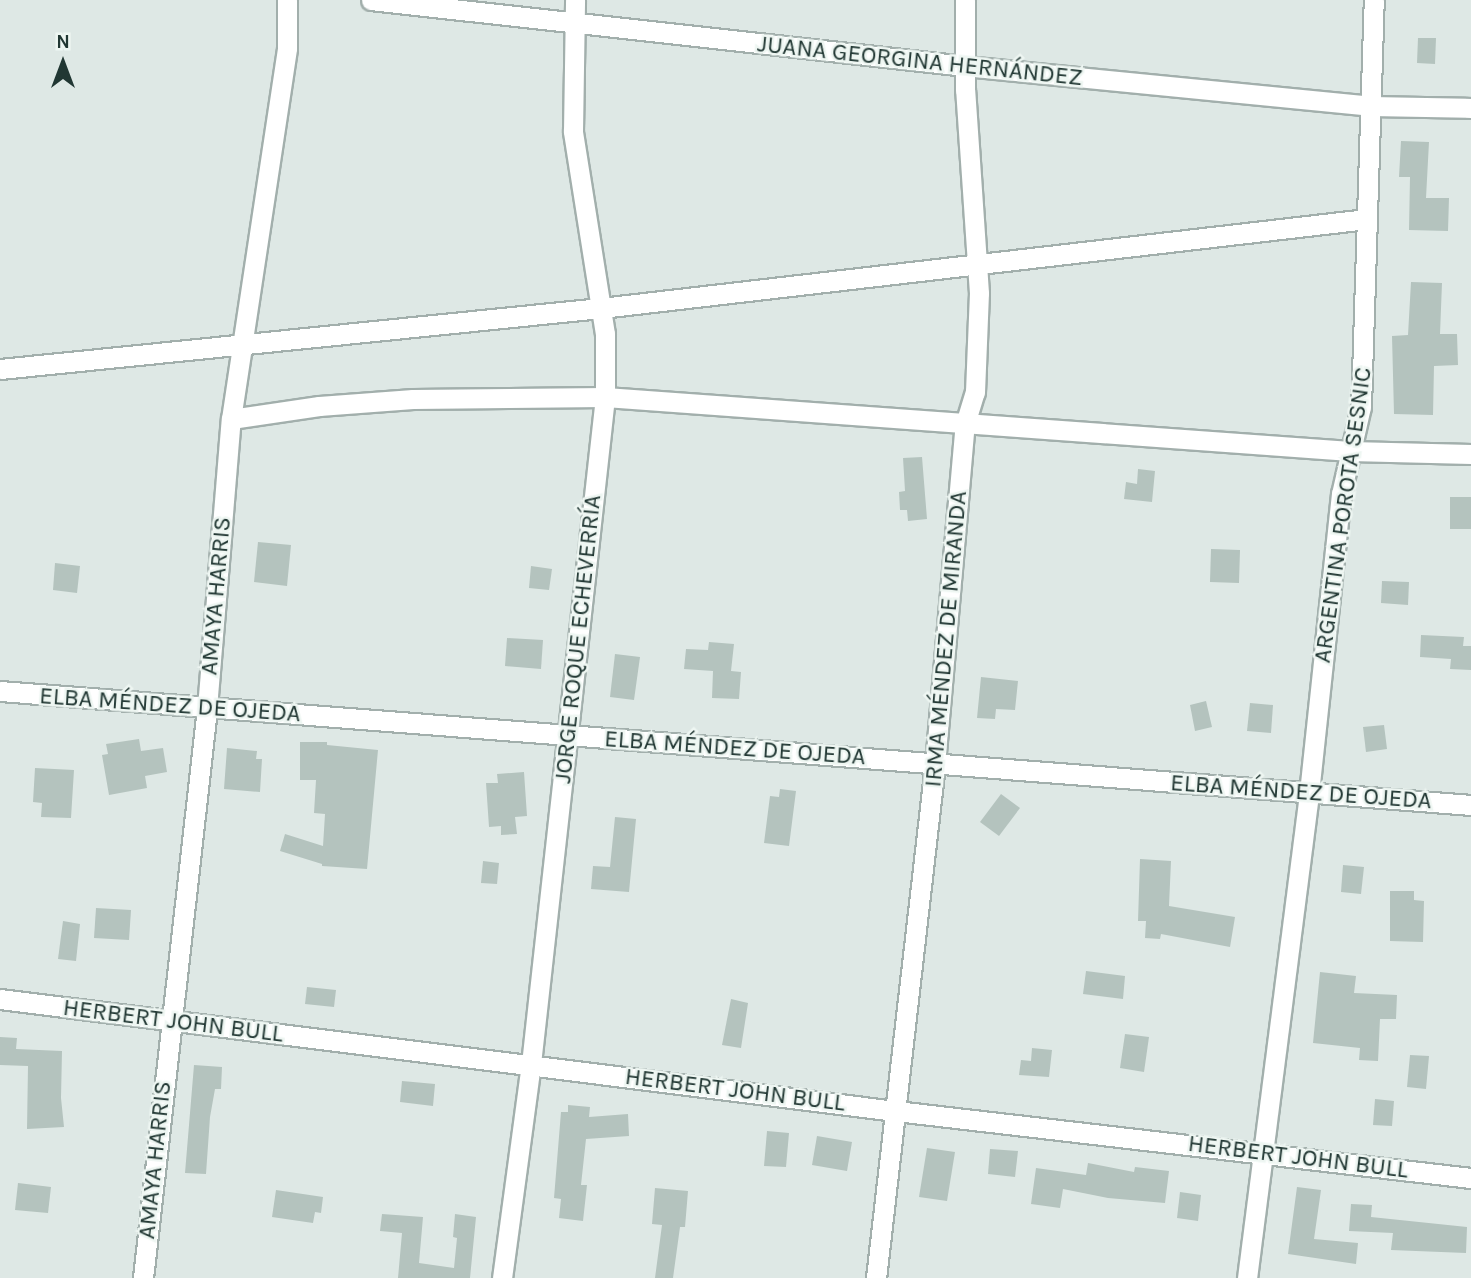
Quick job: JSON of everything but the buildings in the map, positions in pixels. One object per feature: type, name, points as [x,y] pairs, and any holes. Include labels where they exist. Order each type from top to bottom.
[{"type":"street","name":"AMAYA HARRIS","points":[[143,1278],[169,1020],[206,708],[231,419],[287,48],[287,0]]},
{"type":"street","name":"JUANA GEORGINA HERNÁNDEZ","points":[[371,0],[965,66],[1370,106],[1471,108]]},
{"type":"street","name":"JORGE ROQUE ECHEVERRÍA","points":[[502,1278],[531,1064],[605,397],[606,354],[601,308],[573,131],[575,0]]},
{"type":"street","name":"IRMA MÉNDEZ DE MIRANDA","points":[[876,1278],[935,764],[965,424],[975,392],[978,265],[965,66],[965,0]]},
{"type":"street","name":"ARGENTINA POROTA SESNIC","points":[[1247,1278],[1309,793],[1341,494],[1361,407],[1374,0]]},
{"type":"street","points":[[0,369],[240,347],[601,308],[1367,219]]},
{"type":"street","points":[[231,419],[318,406],[413,399],[605,397],[1350,451],[1471,454]]},
{"type":"street","name":"ELBA MÉNDEZ DE OJEDA","points":[[0,691],[1471,805]]},
{"type":"street","name":"HERBERT JOHN BULL","points":[[0,999],[896,1111],[1471,1178]]}]
